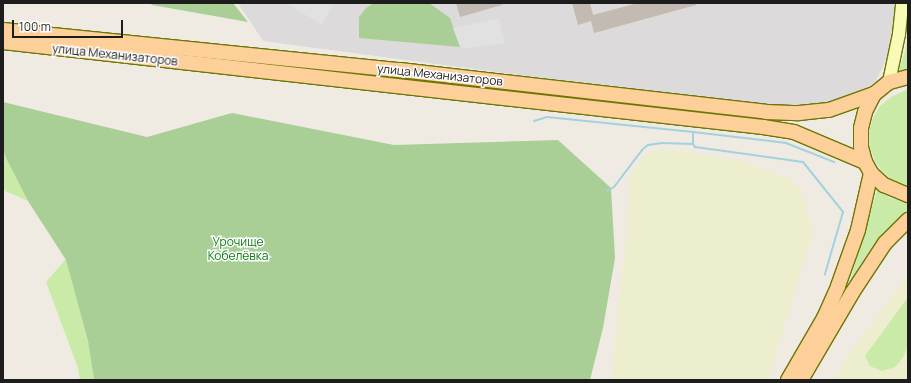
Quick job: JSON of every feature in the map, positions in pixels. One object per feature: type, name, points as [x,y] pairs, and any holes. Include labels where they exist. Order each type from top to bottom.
[{"type":"main road","points":[[889,82],[899,34],[902,3]]},
{"type":"main road","name":"улица Механизаторов","points":[[3,30],[408,71],[766,112],[799,114],[829,110],[874,94]]},
{"type":"main road","name":"улица Механизаторов","points":[[3,42],[794,132],[868,167],[884,185],[908,195]]},
{"type":"main road","points":[[788,380],[824,318],[838,286],[858,230],[868,167],[860,147],[861,128],[865,112],[874,94],[889,82],[908,77]]},
{"type":"main road","points":[[801,380],[852,293],[885,243],[908,220]]},
{"type":"shaded area","points":[[238,3],[896,3],[896,21],[889,53],[876,81],[854,96],[836,103],[796,107],[527,76],[263,41]]},
{"type":"shaded area","points":[[286,3],[333,3],[322,25]]},
{"type":"shaded area","points":[[499,18],[505,43],[461,49],[453,28]]},
{"type":"green space","points":[[150,3],[233,3],[248,22],[152,5]]},
{"type":"green space","points":[[374,3],[429,3],[450,18],[460,47],[359,38],[359,17],[366,8]]},
{"type":"green space","points":[[908,32],[908,71],[898,73],[906,48]]},
{"type":"green space","points":[[908,89],[908,186],[892,180],[881,170],[875,161],[870,147],[869,133],[873,118],[880,106],[891,97]]},
{"type":"green space","name":"Урочище Кобелёвка","points":[[3,102],[147,137],[232,113],[394,145],[558,140],[611,188],[615,258],[603,328],[590,380],[94,380],[88,341],[66,260],[28,201],[3,149]]},
{"type":"green space","points":[[3,149],[28,201],[5,191],[3,186]]},
{"type":"green space","points":[[667,149],[742,161],[790,179],[801,190],[813,232],[768,380],[611,380],[629,208],[629,177],[645,154]]},
{"type":"green space","points":[[877,190],[890,198],[908,203],[908,211],[885,232],[869,251],[850,281]]},
{"type":"green space","points":[[66,259],[88,341],[94,380],[80,380],[78,368],[46,282]]},
{"type":"green space","points":[[908,275],[908,297],[865,356],[902,359],[908,347],[908,380],[835,380],[845,360]]},
{"type":"green space","points":[[908,297],[908,347],[902,359],[895,367],[882,371],[870,366],[865,356]]},
{"type":"building","points":[[456,3],[502,3],[502,5],[460,17]]},
{"type":"building","points":[[572,3],[590,3],[593,15],[638,3],[696,3],[696,5],[594,33],[591,21],[578,25]]},
{"type":"waterway","points":[[534,121],[547,117],[693,132],[693,144],[695,147],[803,162],[843,212],[825,274]]},
{"type":"waterway","points":[[693,132],[786,143],[834,162]]},
{"type":"waterway","points":[[607,191],[614,187],[642,150],[648,145],[662,143],[693,144]]}]
